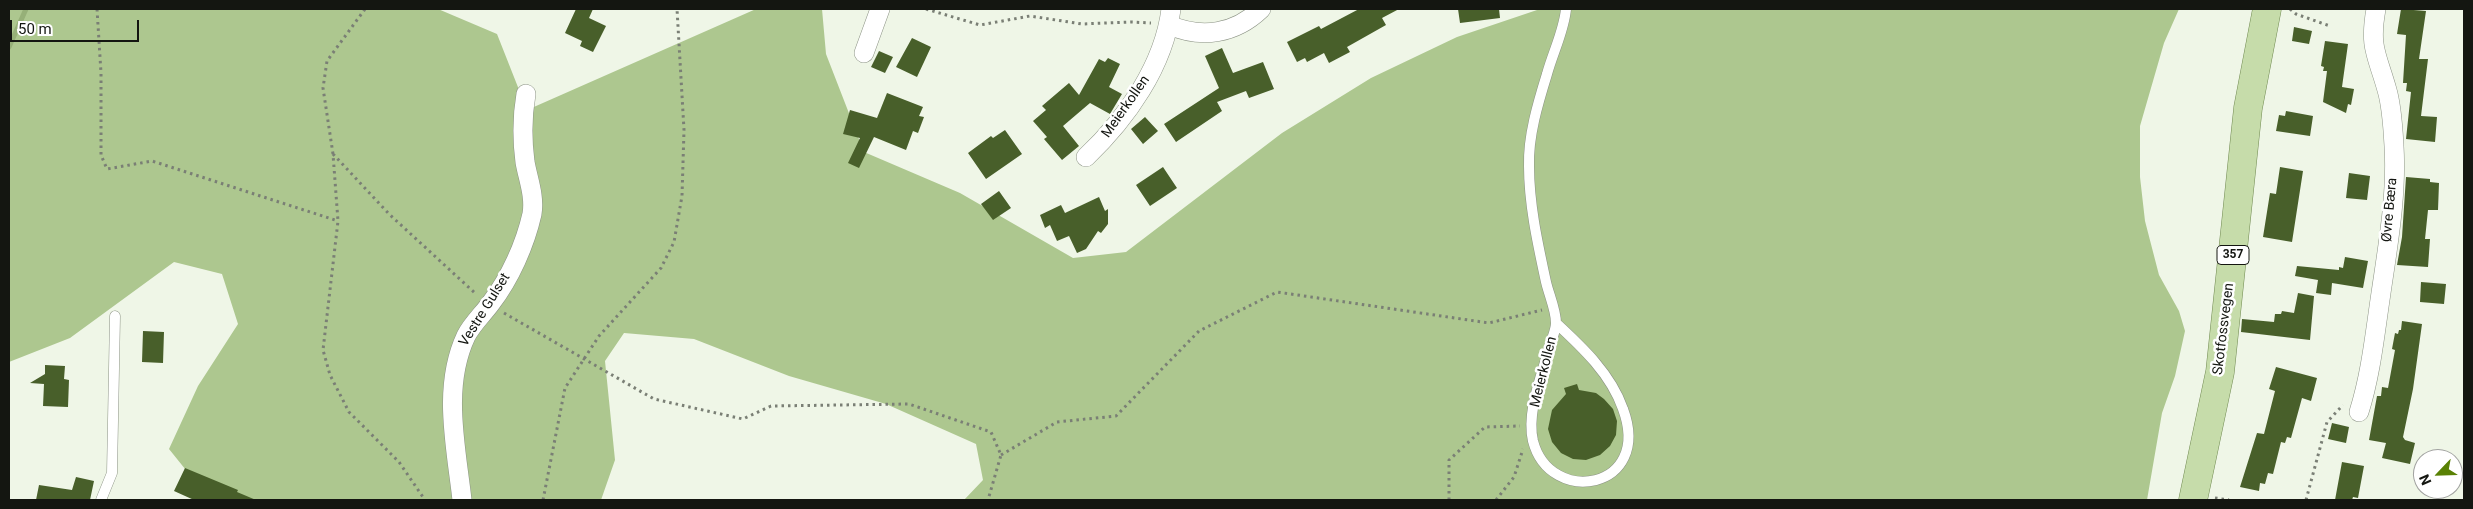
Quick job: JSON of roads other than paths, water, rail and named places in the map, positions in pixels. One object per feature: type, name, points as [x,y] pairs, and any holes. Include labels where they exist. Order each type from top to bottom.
[{"type":"main road","name":"Skotfossvegen","points":[[2194,500],[2220,372],[2248,108],[2267,9]]},
{"type":"street","points":[[864,53],[880,9]]},
{"type":"street","points":[[1170,17],[1195,33],[1219,32],[1245,22],[1261,9]]},
{"type":"street","name":"Øvre Bæra","points":[[2359,412],[2366,392],[2384,272],[2394,170],[2392,123],[2388,92],[2373,48],[2372,33],[2376,9]]},
{"type":"street","name":"Meierkollen","points":[[1086,157],[1108,135],[1148,78],[1170,17]]},
{"type":"street","name":"Vestre Gulset","points":[[462,500],[452,402],[455,367],[467,334],[490,305],[515,262],[534,203],[525,162],[522,116],[526,94]]},
{"type":"lane","name":"Meierkollen","points":[[1556,323],[1600,369],[1623,408],[1629,429],[1628,446],[1624,459],[1617,470],[1606,477],[1592,481],[1574,481],[1560,476],[1548,467],[1533,441],[1532,422],[1535,404],[1556,323],[1534,216],[1529,166],[1531,141],[1538,106],[1562,32],[1566,9]]},
{"type":"lane","points":[[101,500],[112,473],[115,316]]},
{"type":"waterway","points":[[9,47],[26,9]]}]
